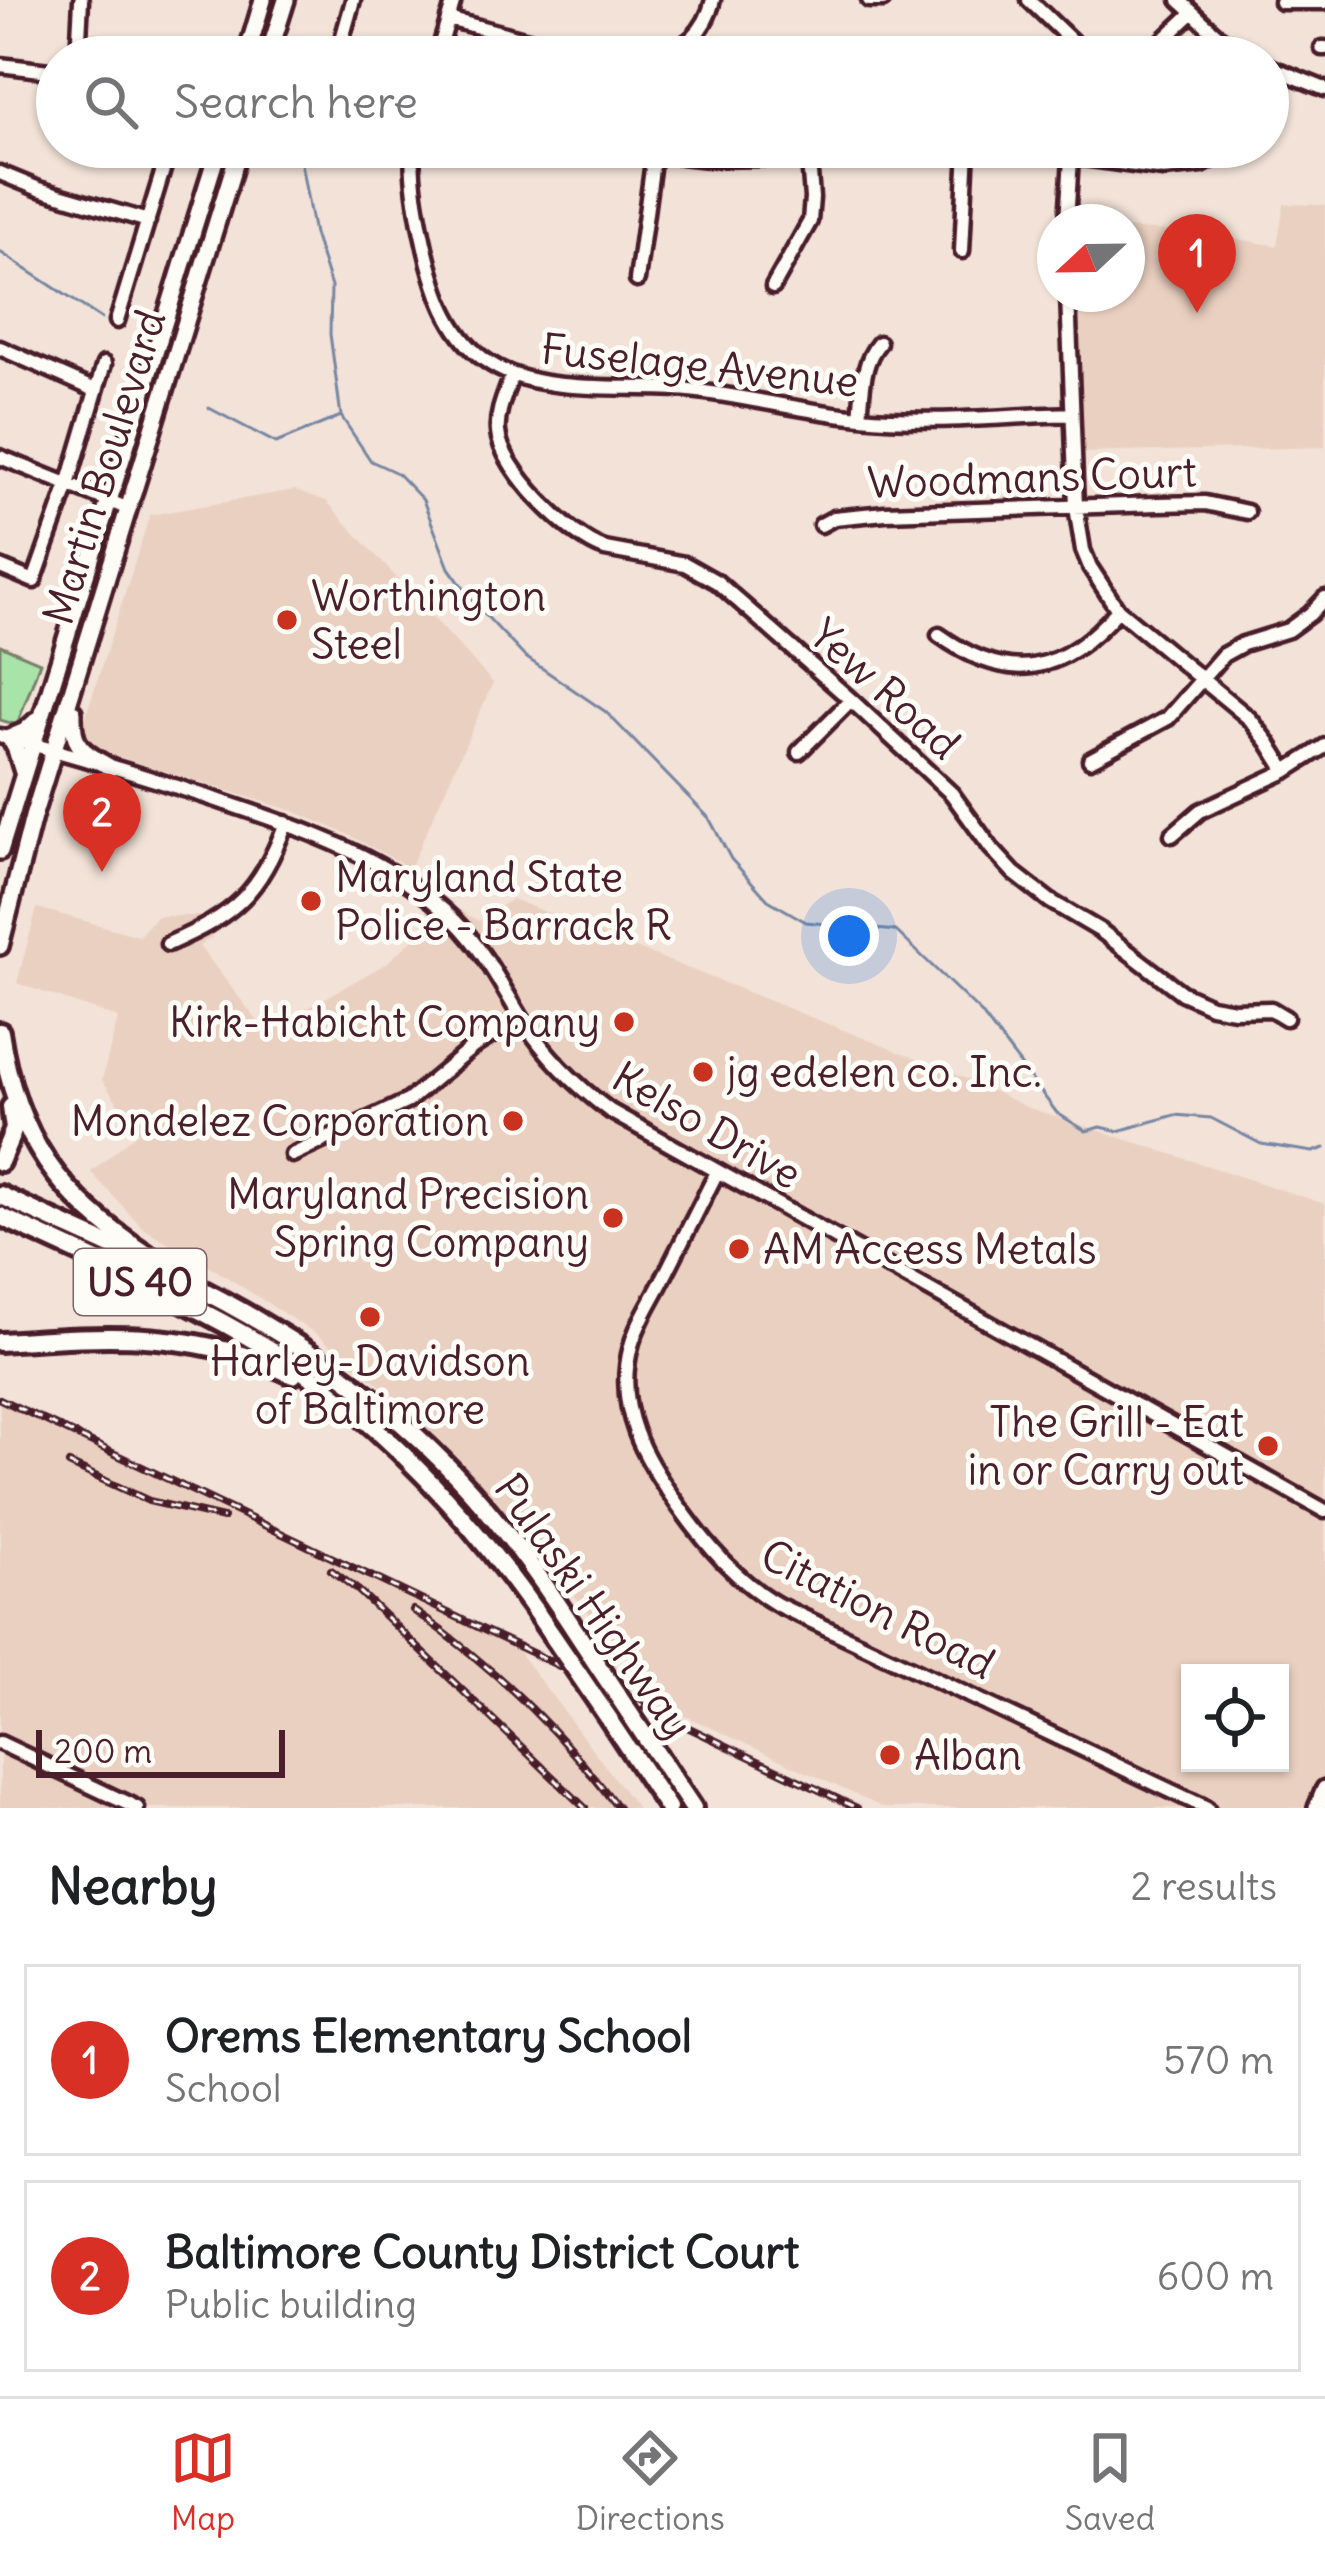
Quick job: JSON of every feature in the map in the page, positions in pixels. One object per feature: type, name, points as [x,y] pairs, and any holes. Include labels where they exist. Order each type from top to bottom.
[{"type":"highway","points":[[0,1032],[16,1100],[60,1182],[96,1219],[200,1290]]},
{"type":"highway","points":[[0,1066],[14,1123],[0,1162]]},
{"type":"highway","name":"Pulaski Highway","points":[[0,1195],[270,1328],[355,1385],[421,1441],[478,1500],[533,1569],[693,1808]]},
{"type":"highway","name":"Pulaski Highway","points":[[0,1216],[227,1325],[277,1354],[339,1398],[398,1450],[511,1575],[668,1808]]},
{"type":"highway","points":[[0,1342],[136,1337],[198,1342],[253,1357],[339,1398],[355,1385]]},
{"type":"main road","points":[[253,36],[263,0]]},
{"type":"main road","points":[[275,36],[286,0]]},
{"type":"main road","name":"Martin Boulevard","points":[[0,851],[212,168]]},
{"type":"main road","name":"Martin Boulevard","points":[[0,946],[54,752],[234,168]]},
{"type":"main road","points":[[73,691],[76,742],[111,768]]},
{"type":"main road","points":[[24,775],[18,755],[3,740],[26,731],[44,709]]},
{"type":"main road","points":[[1317,1808],[1325,1789]]},
{"type":"street","points":[[79,36],[81,0]]},
{"type":"street","points":[[343,36],[353,0]]},
{"type":"street","points":[[443,36],[454,0]]},
{"type":"street","points":[[694,36],[708,18],[713,0]]},
{"type":"street","points":[[869,0],[883,0]]},
{"type":"street","points":[[1029,0],[1067,36]]},
{"type":"street","points":[[1180,0],[1218,36]]},
{"type":"street","points":[[1281,2],[1325,2]]},
{"type":"street","points":[[1168,36],[1192,13]]},
{"type":"street","points":[[448,20],[511,36]]},
{"type":"street","points":[[0,65],[36,69]]},
{"type":"street","points":[[1289,75],[1325,89]]},
{"type":"street","points":[[117,321],[164,168]]},
{"type":"street","name":"Fuselage Avenue","points":[[412,168],[442,303],[474,352],[512,375],[549,383],[689,390],[860,417],[1072,413]]},
{"type":"street","points":[[637,280],[652,168]]},
{"type":"street","points":[[773,287],[810,221],[810,168]]},
{"type":"street","points":[[962,251],[966,168]]},
{"type":"street","points":[[1067,204],[1070,168]]},
{"type":"street","points":[[0,173],[148,221]]},
{"type":"street","points":[[1069,312],[1076,507],[1090,568],[1118,610],[1250,719],[1286,772]]},
{"type":"street","points":[[860,417],[867,364],[879,343]]},
{"type":"street","points":[[0,348],[95,390]]},
{"type":"street","points":[[0,567],[34,581],[104,364]]},
{"type":"street","name":"Yew Road","points":[[512,375],[498,422],[503,453],[561,520],[594,546],[697,568],[952,794],[991,848],[1030,886],[1195,1000],[1234,1010],[1271,1010],[1286,1018]]},
{"type":"street","points":[[0,458],[129,509]]},
{"type":"street","name":"Woodmans Court","points":[[821,525],[859,515],[1205,503],[1247,512]]},
{"type":"street","points":[[1090,760],[1158,725],[1223,655],[1288,630],[1325,598]]},
{"type":"street","points":[[940,635],[995,664],[1030,666],[1074,652],[1118,610]]},
{"type":"street","points":[[799,752],[851,700]]},
{"type":"street","name":"Kelso Drive","points":[[3,740],[286,823],[397,875],[444,911],[484,954],[550,1058],[622,1119],[1325,1510]]},
{"type":"street","points":[[1172,835],[1199,811],[1286,772],[1325,746]]},
{"type":"street","points":[[168,944],[223,916],[250,895],[286,823]]},
{"type":"street","points":[[292,1155],[408,1102],[473,1047],[520,1016]]},
{"type":"street","name":"Citation Road","points":[[717,1172],[632,1343],[626,1390],[640,1445],[709,1546],[746,1584],[778,1605],[1208,1808]]},
{"type":"street","points":[[0,1743],[137,1808]]},
{"type":"shaded area","points":[[1284,204],[1325,205],[1325,447],[1075,453],[1069,312],[1145,312],[1145,229],[1277,246]]},
{"type":"shaded area","points":[[295,490],[326,501],[493,683],[410,868],[293,811],[100,751],[83,725],[150,515]]},
{"type":"shaded area","points":[[512,899],[972,1081],[1026,1107],[1325,1204],[1325,1808],[884,1808],[675,1711],[415,1413],[319,1336],[143,1228],[91,1172],[138,1132],[102,1080],[118,1018],[17,983],[37,908],[139,936],[157,916],[199,916],[212,937],[199,946],[266,1032],[387,963],[451,905],[478,921]]},
{"type":"shaded area","points":[[0,1402],[517,1650],[637,1808],[0,1808]]},
{"type":"green space","points":[[0,645],[40,662],[17,725],[0,720]]},
{"type":"waterway","points":[[302,168],[314,234],[331,287],[330,334],[341,416]]},
{"type":"waterway","points":[[0,252],[102,319]]},
{"type":"waterway","points":[[209,408],[276,443],[341,416],[371,461],[397,473],[423,500],[449,568],[475,604],[524,656],[606,712],[709,818],[731,859],[768,900],[806,922],[896,931],[981,1013],[1057,1113],[1086,1131],[1101,1127],[1118,1131],[1175,1115],[1211,1118],[1261,1144],[1313,1152],[1325,1148]]},
{"type":"railway","points":[[0,1399],[857,1808]]},
{"type":"railway","points":[[69,1464],[149,1501],[223,1518]]},
{"type":"railway","points":[[331,1570],[359,1591],[585,1808]]},
{"type":"railway","points":[[413,1610],[523,1701],[618,1808]]},
{"type":"place","name":"Orems Elementary School","points":[[1197,313]]},
{"type":"place","name":"Worthington Steel","points":[[287,620]]},
{"type":"place","name":"Baltimore County District Court","points":[[102,872]]},
{"type":"place","name":"Maryland State Police - Barrack R","points":[[311,901]]},
{"type":"place","name":"Kirk-Habicht Company","points":[[624,1022]]},
{"type":"place","name":"jg edelen co. Inc.","points":[[703,1072]]},
{"type":"place","name":"Mondelez Corporation","points":[[513,1121]]},
{"type":"place","name":"Maryland Precision Spring Company","points":[[613,1218]]},
{"type":"place","name":"AM Access Metals","points":[[739,1249]]},
{"type":"place","name":"Harley-Davidson of Baltimore","points":[[370,1317]]},
{"type":"place","name":"The Grill - Eat in or Carry out","points":[[1268,1446]]},
{"type":"place","name":"Alban","points":[[890,1755]]}]
